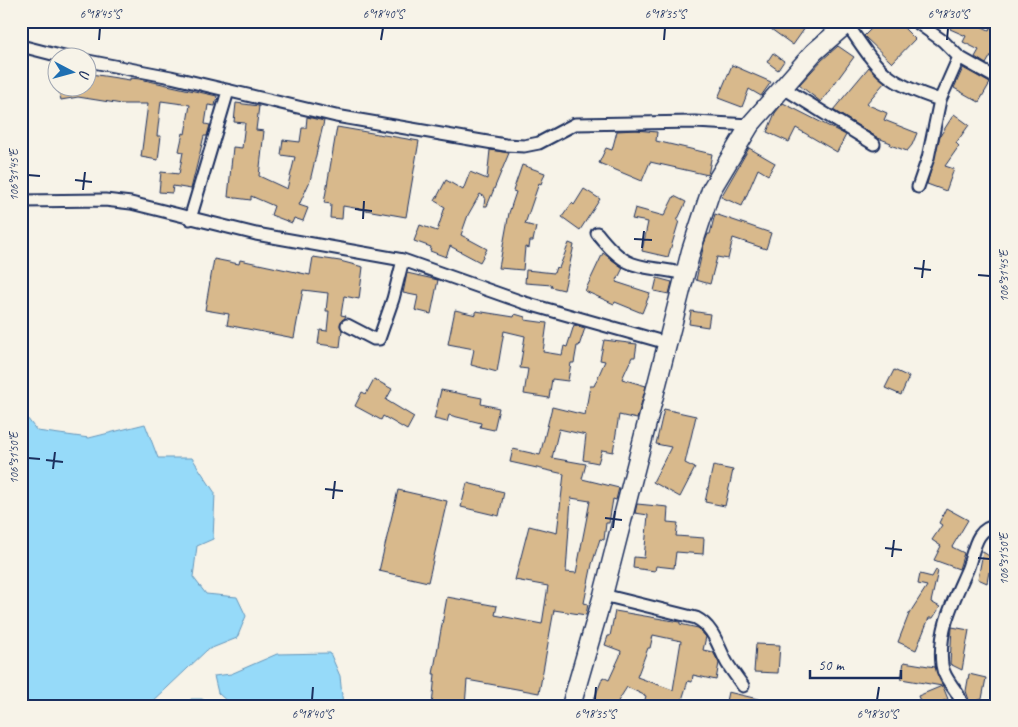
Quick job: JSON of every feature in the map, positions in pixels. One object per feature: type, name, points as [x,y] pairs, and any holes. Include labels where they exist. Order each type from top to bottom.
[{"type":"main road","points":[[571,706],[603,595],[699,221],[712,190],[750,125],[814,52],[849,22]]},
{"type":"street","points":[[915,21],[942,41],[959,57],[996,78]]},
{"type":"street","points":[[849,22],[883,74],[899,85],[940,100]]},
{"type":"street","points":[[21,46],[48,53]]},
{"type":"street","points":[[918,187],[928,158],[940,100],[959,57]]},
{"type":"street","points":[[98,63],[336,116],[496,144],[519,146],[539,143],[575,124],[695,122],[750,125]]},
{"type":"street","points":[[782,87],[874,144]]},
{"type":"street","points":[[190,219],[228,91]]},
{"type":"street","points":[[21,201],[118,201],[256,234],[403,260],[525,304],[667,342]]},
{"type":"street","points":[[597,233],[624,261],[645,268],[685,274]]},
{"type":"street","points":[[347,325],[374,339],[379,339],[393,299],[403,260]]},
{"type":"street","points":[[962,706],[959,695],[947,681],[943,671],[942,633],[947,614],[966,571],[978,537],[984,529],[997,526]]},
{"type":"street","points":[[603,595],[703,621],[743,686]]},
{"type":"water","points":[[21,410],[37,431],[89,438],[145,424],[158,458],[192,458],[215,493],[213,539],[197,546],[193,577],[206,594],[237,597],[246,616],[237,638],[207,650],[148,706],[32,706],[21,693]]},
{"type":"water","points":[[330,653],[340,676],[343,706],[227,706],[229,703],[218,693],[214,676],[231,674],[277,654]]},
{"type":"water","points":[[191,699],[202,699],[213,706],[186,706]]},
{"type":"building","points":[[760,21],[810,21],[793,45]]},
{"type":"building","points":[[879,21],[897,21],[915,39],[892,63],[864,36]]},
{"type":"building","points":[[953,21],[970,21],[989,30],[994,21],[997,21],[997,45],[986,64],[975,57],[979,50],[963,42],[966,36],[950,29]]},
{"type":"building","points":[[838,46],[854,57],[821,102],[799,85]]},
{"type":"building","points":[[773,53],[784,61],[778,70],[767,62]]},
{"type":"building","points":[[732,65],[771,82],[761,96],[749,89],[742,107],[718,98]]},
{"type":"building","points":[[869,67],[885,82],[866,104],[887,113],[884,120],[917,133],[907,151],[890,145],[891,143],[878,138],[833,110]]},
{"type":"building","points":[[963,68],[990,83],[979,102],[954,88]]},
{"type":"building","points":[[98,75],[130,80],[130,78],[140,79],[217,96],[215,106],[208,105],[205,124],[210,125],[207,136],[204,136],[191,189],[173,186],[172,193],[159,192],[161,172],[179,174],[183,152],[179,151],[183,133],[185,134],[190,105],[161,101],[157,136],[161,136],[158,160],[141,157],[148,104],[122,104],[84,98],[98,98]]},
{"type":"building","points":[[236,103],[259,106],[256,130],[264,131],[259,176],[287,189],[295,157],[281,155],[283,140],[300,142],[302,128],[306,128],[307,117],[324,121],[310,181],[299,205],[308,208],[303,221],[294,218],[292,223],[271,215],[274,206],[251,196],[251,200],[228,197],[233,147],[242,148],[245,123],[234,122]]},
{"type":"building","points":[[783,103],[846,135],[837,152],[796,128],[789,142],[767,132],[775,113]]},
{"type":"building","points":[[954,114],[969,125],[956,143],[959,146],[945,166],[954,169],[946,191],[927,184],[940,136]]},
{"type":"building","points":[[337,127],[419,141],[406,217],[343,206],[342,219],[330,218],[331,204],[324,203]]},
{"type":"building","points":[[617,131],[657,132],[656,141],[712,154],[708,175],[650,162],[642,181],[599,163],[606,148],[612,150]]},
{"type":"building","points":[[749,148],[775,163],[768,175],[758,169],[742,206],[721,197]]},
{"type":"building","points":[[490,150],[509,153],[487,206],[484,206],[485,197],[480,194],[468,215],[461,235],[487,249],[480,262],[450,246],[446,257],[430,251],[431,247],[414,241],[420,225],[437,231],[445,207],[435,201],[446,180],[463,190],[470,172],[487,179]]},
{"type":"building","points":[[522,165],[545,173],[541,184],[539,183],[525,224],[536,227],[533,241],[530,241],[529,248],[525,247],[523,270],[499,268],[509,213],[516,192],[513,191]]},
{"type":"building","points":[[584,189],[600,199],[580,230],[562,217],[572,203],[574,205]]},
{"type":"building","points":[[674,196],[686,202],[677,221],[679,221],[668,257],[642,251],[648,222],[632,219],[635,208],[664,216]]},
{"type":"building","points":[[715,214],[771,233],[766,249],[733,238],[728,259],[717,257],[710,284],[696,280],[704,244],[708,234],[710,234]]},
{"type":"building","points":[[569,243],[574,245],[564,290],[551,287],[552,285],[525,283],[526,270],[554,273],[556,267],[559,268]]},
{"type":"building","points":[[603,253],[623,268],[616,282],[650,293],[642,313],[615,302],[614,304],[585,291]]},
{"type":"building","points":[[313,257],[363,267],[359,299],[344,296],[341,315],[346,316],[340,325],[342,330],[340,347],[318,344],[320,330],[327,331],[329,311],[326,311],[328,293],[303,290],[294,338],[227,325],[229,314],[205,310],[214,259],[239,264],[240,260],[310,275]]},
{"type":"building","points":[[407,273],[438,280],[431,314],[415,310],[418,296],[403,293]]},
{"type":"building","points":[[657,278],[672,282],[669,294],[654,291]]},
{"type":"building","points":[[455,310],[476,315],[476,311],[514,317],[515,314],[525,317],[525,320],[547,323],[543,352],[562,355],[564,346],[567,347],[574,325],[585,328],[579,346],[577,346],[574,363],[571,363],[568,381],[552,379],[549,398],[524,394],[528,369],[520,368],[525,336],[504,331],[497,372],[471,365],[474,349],[448,344]]},
{"type":"building","points":[[691,311],[710,314],[708,327],[689,324]]},
{"type":"building","points":[[604,340],[637,344],[635,357],[632,357],[622,379],[646,386],[637,419],[619,415],[613,452],[602,450],[598,463],[583,460],[586,435],[559,429],[552,458],[586,464],[582,479],[619,488],[616,500],[613,499],[609,523],[606,523],[604,540],[600,539],[592,564],[584,603],[588,604],[586,615],[554,610],[539,693],[467,680],[465,706],[432,706],[435,674],[433,674],[447,597],[497,606],[495,615],[542,624],[548,586],[515,580],[529,526],[557,533],[564,474],[510,462],[513,449],[540,455],[552,407],[585,415],[590,386],[594,386],[605,361],[600,360]],"holes":[[[571,498],[590,501],[576,573],[566,572]]]},
{"type":"building","points":[[894,370],[909,377],[901,395],[885,388]]},
{"type":"building","points":[[374,379],[392,389],[386,400],[414,417],[407,430],[383,416],[381,420],[355,406],[362,392],[366,394]]},
{"type":"building","points":[[441,390],[482,398],[481,404],[499,408],[494,430],[480,427],[481,423],[449,415],[447,422],[434,419]]},
{"type":"building","points":[[664,409],[696,416],[685,463],[695,468],[680,497],[653,482],[671,447],[656,444]]},
{"type":"building","points":[[713,466],[733,470],[725,506],[705,502]]},
{"type":"building","points":[[467,483],[504,492],[499,516],[461,507]]},
{"type":"building","points":[[398,490],[447,501],[428,582],[379,571]]},
{"type":"building","points":[[637,504],[668,507],[667,522],[678,523],[676,536],[704,538],[703,554],[676,552],[674,568],[656,566],[655,571],[633,568],[634,557],[644,558],[648,515],[635,513]]},
{"type":"building","points":[[946,508],[968,520],[952,547],[964,553],[959,569],[934,560],[941,546],[932,540],[942,525],[939,523]]},
{"type":"building","points":[[983,552],[997,561],[997,577],[989,572],[987,583],[978,579]]},
{"type":"building","points":[[936,570],[938,571],[931,602],[940,607],[933,618],[929,618],[916,650],[898,642],[909,614],[927,586],[918,584],[920,574],[932,577]]},
{"type":"building","points":[[615,611],[680,622],[680,624],[698,628],[706,637],[703,650],[713,652],[719,663],[716,680],[693,675],[692,682],[688,681],[680,706],[643,706],[646,696],[627,687],[615,706],[607,706],[594,699],[603,677],[609,680],[620,656],[621,651],[605,645],[608,636],[610,636]],"holes":[[[653,635],[681,641],[673,690],[637,677],[648,648],[650,648]]]},
{"type":"building","points":[[952,627],[969,630],[962,670],[950,664]]},
{"type":"building","points":[[756,644],[780,645],[778,673],[754,672]]},
{"type":"building","points":[[904,662],[935,667],[948,699],[931,706],[922,706],[918,696],[942,686],[901,679]]},
{"type":"building","points":[[969,674],[986,678],[982,699],[970,703],[966,691]]},
{"type":"building","points":[[728,692],[771,702],[770,706],[725,706]]}]
